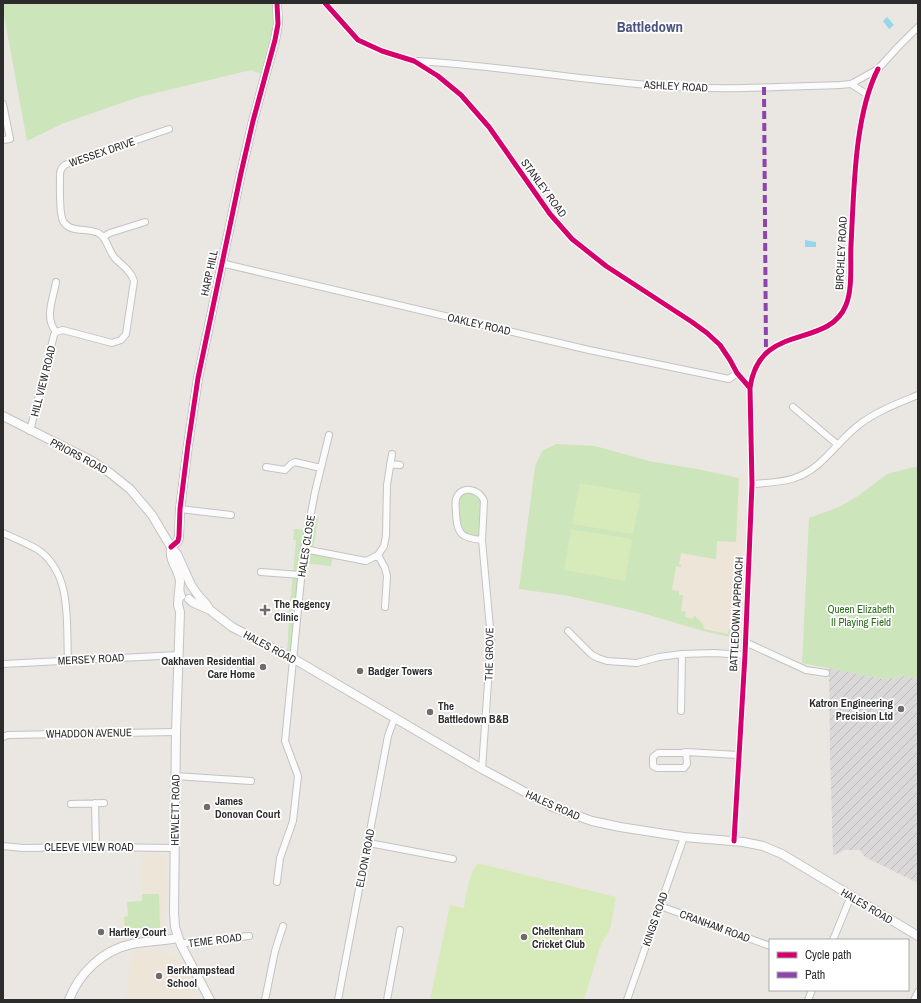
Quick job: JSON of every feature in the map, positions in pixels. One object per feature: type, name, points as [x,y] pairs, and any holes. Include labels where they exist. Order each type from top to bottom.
[{"type":"main road","name":"HARP HILL","points":[[172,547],[178,541],[179,536],[180,509],[198,378],[221,263],[253,121],[276,36],[278,17],[277,3]]},
{"type":"main road","name":"PRIORS ROAD","points":[[3,416],[30,431],[92,461],[120,480],[145,506],[158,525],[177,554],[193,588]]},
{"type":"main road","name":"PRIORS ROAD","points":[[172,547],[170,556],[179,578],[179,590]]},
{"type":"main road","points":[[180,612],[194,594],[193,588],[185,584],[179,590],[182,597],[189,599]]},
{"type":"main road","name":"HALES ROAD","points":[[193,588],[210,610]]},
{"type":"main road","name":"HEWLETT ROAD","points":[[179,590],[178,605],[180,612],[175,776],[174,912],[179,941],[210,1000]]},
{"type":"main road","name":"HALES ROAD","points":[[189,599],[192,602],[210,610],[232,627],[294,659],[482,769],[541,801],[576,816],[620,828],[684,837],[753,844],[773,850],[918,936]]},
{"type":"main road","points":[[69,1000],[74,989],[84,975],[96,962],[108,954],[130,945],[179,941]]},
{"type":"street","name":"STANLEY ROAD","points":[[324,3],[358,40],[382,52],[414,61],[435,74],[461,95],[476,110],[489,127],[550,214],[565,232],[579,245],[602,262],[707,333],[725,352],[737,373],[750,388]]},
{"type":"street","name":"ASHLEY ROAD","points":[[414,61],[492,67],[650,86],[721,88],[824,86],[851,84],[878,70],[918,27]]},
{"type":"street","points":[[435,74],[439,62]]},
{"type":"street","name":"BIRCHLEY ROAD","points":[[750,388],[755,368],[762,357],[770,349],[780,343],[828,325],[840,315],[845,306],[849,291],[853,202],[858,146],[868,95],[871,84],[878,70]]},
{"type":"street","points":[[851,84],[868,95]]},
{"type":"street","points":[[3,104],[10,139],[3,140]]},
{"type":"street","name":"WESSEX DRIVE","points":[[103,237],[96,232],[70,228],[64,223],[61,216],[60,176],[62,168],[69,163],[169,128]]},
{"type":"street","points":[[56,282],[49,315],[56,332],[62,330],[112,343],[121,340],[126,334],[134,284],[133,277],[112,254],[103,237],[110,233],[145,222]]},
{"type":"street","name":"OAKLEY ROAD","points":[[221,263],[589,350],[729,379],[737,373]]},
{"type":"street","name":"HILL VIEW ROAD","points":[[30,431],[56,332]]},
{"type":"street","name":"BATTLEDOWN APPROACH","points":[[734,842],[745,655],[752,484],[750,388]]},
{"type":"street","points":[[752,484],[781,482],[806,474],[820,464],[859,424],[918,395]]},
{"type":"street","points":[[793,407],[838,445]]},
{"type":"street","name":"HALES CLOSE","points":[[277,882],[280,858],[293,821],[298,776],[285,741],[304,549],[329,435]]},
{"type":"street","points":[[304,549],[366,561],[378,555],[384,546],[386,536],[387,485],[392,454]]},
{"type":"street","points":[[266,467],[285,470],[295,462],[321,468]]},
{"type":"street","points":[[390,464],[400,465]]},
{"type":"street","name":"THE GROVE","points":[[482,540],[464,536],[457,528],[456,500],[458,495],[465,490],[470,489],[476,491],[481,495],[484,501],[482,540],[491,639],[482,769]]},
{"type":"street","points":[[180,509],[231,515]]},
{"type":"street","points":[[3,533],[42,553],[60,577],[65,597],[68,661]]},
{"type":"street","points":[[378,555],[385,568],[387,576],[384,607]]},
{"type":"street","points":[[261,572],[301,575]]},
{"type":"street","points":[[568,631],[592,654],[602,660],[637,663],[659,657],[682,654],[714,653],[745,655]]},
{"type":"street","points":[[745,642],[806,670],[826,673]]},
{"type":"street","points":[[681,711],[682,654]]},
{"type":"street","name":"MERSEY ROAD","points":[[3,664],[179,655]]},
{"type":"street","name":"ELDON ROAD","points":[[338,1000],[388,736],[395,718]]},
{"type":"street","name":"WHADDON AVENUE","points":[[3,737],[8,735],[176,732]]},
{"type":"street","points":[[686,752],[687,764],[684,768],[657,768],[653,766],[653,757],[658,753],[682,754],[686,752],[738,755]]},
{"type":"street","points":[[175,776],[251,781]]},
{"type":"street","points":[[95,803],[96,847]]},
{"type":"street","points":[[71,804],[104,803]]},
{"type":"street","name":"KINGS ROAD","points":[[627,1000],[684,837]]},
{"type":"street","points":[[368,843],[452,859]]},
{"type":"street","name":"CLEEVE VIEW ROAD","points":[[3,846],[23,848],[174,848]]},
{"type":"street","points":[[833,939],[851,896]]},
{"type":"street","name":"CRANHAM ROAD","points":[[660,906],[769,946]]},
{"type":"street","points":[[265,1000],[274,951],[283,926]]},
{"type":"street","points":[[387,1000],[400,930]]},
{"type":"street","name":"TEME ROAD","points":[[179,941],[185,943],[249,936]]},
{"type":"street","points":[[914,1000],[918,992]]},
{"type":"shaded area","points":[[556,444],[595,446],[649,461],[744,479],[738,638],[703,631],[639,612],[569,596],[519,589],[535,467],[542,451]]},
{"type":"shaded area","points":[[829,668],[883,679],[903,676],[918,678],[918,883],[865,857],[860,850],[844,850],[833,855]]},
{"type":"shaded area","name":"Berkhampstead School","points":[[141,854],[164,854],[166,857],[167,893],[164,924],[161,930],[156,933],[125,937],[117,917],[128,916],[127,902],[142,901]]},
{"type":"shaded area","name":"Berkhampstead School","points":[[139,950],[155,950],[175,955],[179,959],[199,993],[186,1000],[125,1000],[132,952]]},
{"type":"green space","points":[[3,3],[272,3],[274,23],[262,73],[251,70],[139,97],[64,123],[27,141]]},
{"type":"green space","points":[[556,444],[595,446],[649,461],[739,478],[736,542],[717,541],[715,559],[681,553],[679,564],[681,567],[676,566],[672,590],[679,591],[679,595],[683,595],[681,611],[686,612],[685,617],[693,619],[694,615],[703,624],[704,629],[728,634],[729,629],[735,638],[703,631],[639,612],[569,596],[519,589],[535,467],[542,451]]},
{"type":"green space","name":"Queen Elizabeth II Playing Field","points":[[918,466],[918,678],[903,676],[883,679],[802,663],[809,518],[839,507],[858,496],[887,474]]},
{"type":"green space","points":[[580,483],[641,494],[633,534],[572,524]]},
{"type":"green space","points":[[465,490],[481,495],[482,540],[459,532],[457,497]]},
{"type":"green space","points":[[310,517],[318,518],[313,550],[333,555],[331,566],[303,563],[294,659],[287,656],[290,597],[296,540],[293,540],[294,529],[307,530]]},
{"type":"green space","points":[[571,529],[632,539],[625,581],[564,570]]},
{"type":"green space","name":"Cheltenham Cricket Club","points":[[478,864],[616,897],[610,930],[601,944],[584,1000],[430,1000],[450,905],[464,908],[470,877]]},
{"type":"green space","points":[[142,894],[159,894],[160,929],[125,930],[124,917],[128,916],[127,902],[142,901]]},
{"type":"water","points":[[887,17],[894,25],[889,29],[883,21]]},
{"type":"water","points":[[805,240],[816,242],[816,247],[805,247]]},
{"type":"marked path","points":[[764,87],[766,353]]},
{"type":"cycle path","points":[[171,547],[178,541],[179,536],[180,509],[198,378],[241,173],[253,121],[275,40],[278,24],[277,3]]},
{"type":"cycle path","points":[[325,3],[358,40],[382,51],[414,61],[438,76],[461,95],[489,127],[550,214],[572,239],[606,266],[707,333],[720,345],[737,373],[750,388]]},
{"type":"cycle path","points":[[734,841],[745,655],[752,484],[750,388],[756,367],[766,353],[780,344],[825,328],[837,319],[846,305],[850,291],[855,178],[860,131],[870,88],[878,69]]},
{"type":"place","name":"The Regency Clinic","points":[[265,610]]},
{"type":"place","name":"Oakhaven Residential Care Home","points":[[263,667]]},
{"type":"place","name":"Badger Towers","points":[[360,671]]},
{"type":"place","name":"Katron Engineering Precision Ltd","points":[[901,709]]},
{"type":"place","name":"The Battledown B&B","points":[[430,712]]},
{"type":"place","name":"James Donovan Court","points":[[207,807]]},
{"type":"place","name":"Hartley Court","points":[[101,932]]},
{"type":"place","name":"Cheltenham Cricket Club","points":[[524,937]]},
{"type":"place","name":"Berkhampstead School","points":[[159,976]]},
{"type":"district","name":"Battledown","points":[[650,27]]}]
